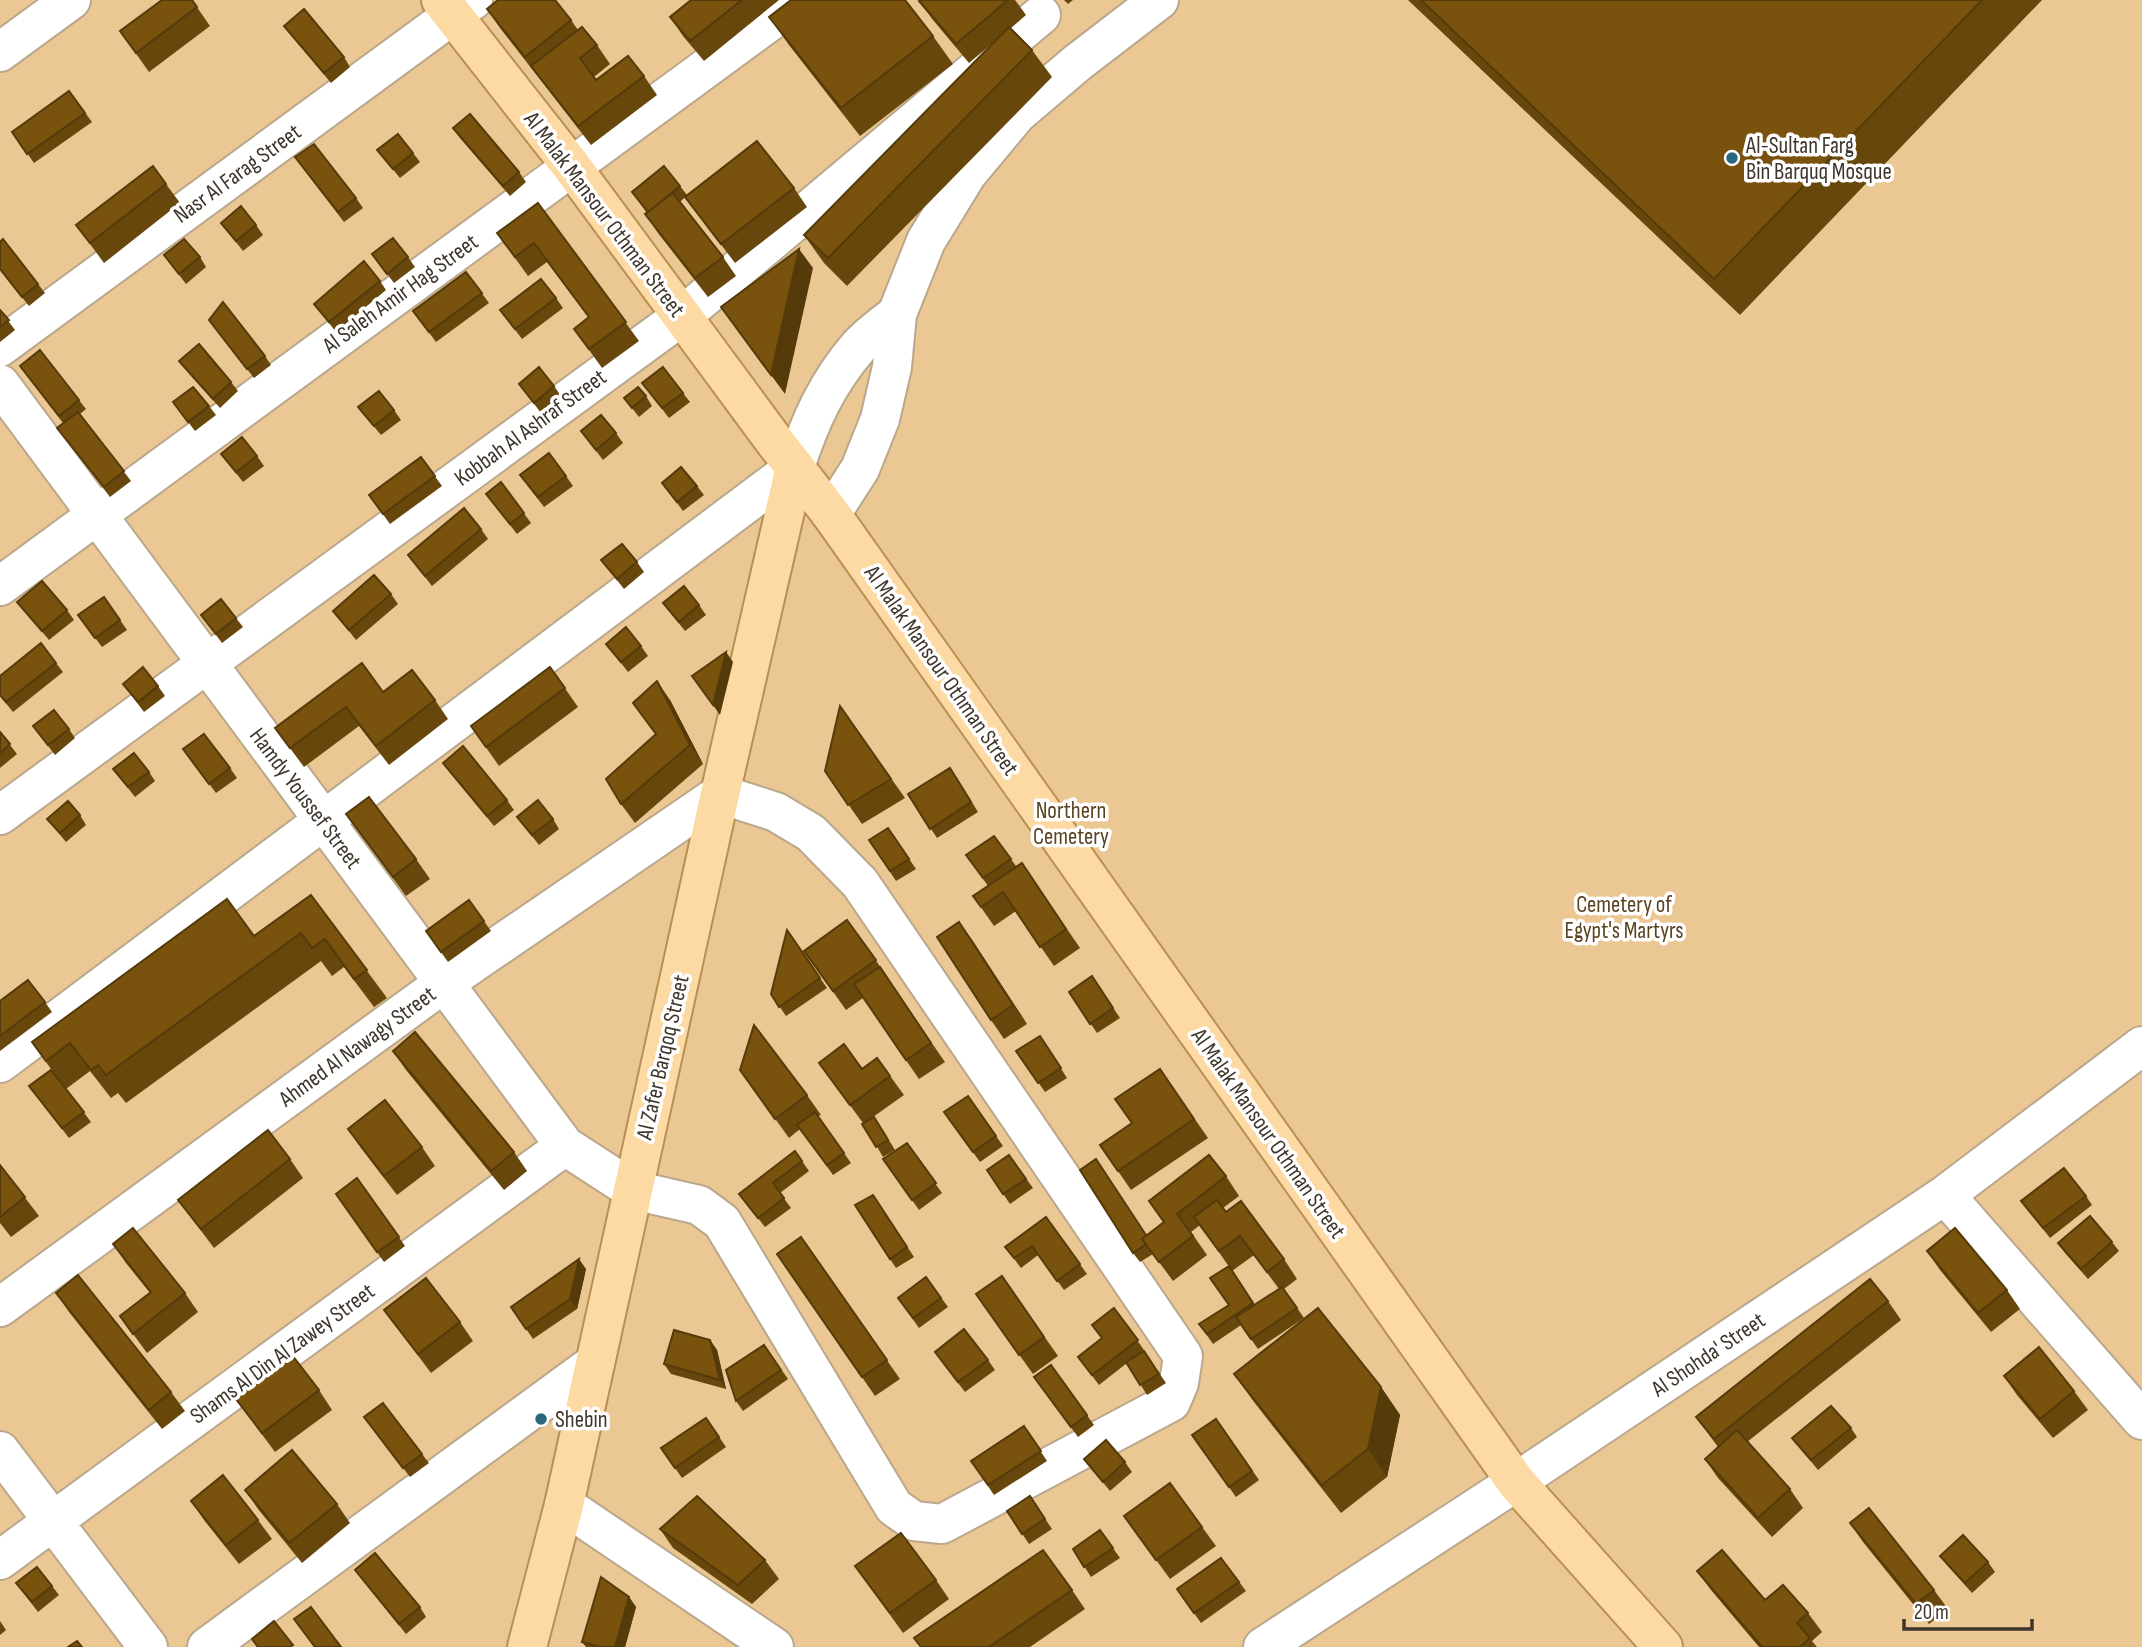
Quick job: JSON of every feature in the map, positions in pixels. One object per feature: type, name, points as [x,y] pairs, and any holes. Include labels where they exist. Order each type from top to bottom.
[{"type":"main road","name":"Al Malak Mansour Othman Street","points":[[456,5],[681,316],[831,514],[1516,1482],[1662,1647]]},
{"type":"main road","name":"Al Zafer Barqoq Street","points":[[527,1647],[564,1505],[720,794],[795,467]]},
{"type":"street","points":[[0,52],[71,0]]},
{"type":"street","name":"Al Saleh Amir Hag Street","points":[[0,586],[799,0]]},
{"type":"street","points":[[831,514],[860,469],[880,419],[892,367],[897,314],[926,241],[967,174],[1017,114],[1077,63],[1159,0]]},
{"type":"street","name":"Nasr Al Farag Street","points":[[0,347],[456,5]]},
{"type":"street","points":[[1035,8],[1077,63]]},
{"type":"street","name":"Kobbah Al Ashraf Street","points":[[0,815],[681,316],[1035,8]]},
{"type":"street","points":[[0,1063],[795,467],[809,423],[832,382],[860,345],[897,314]]},
{"type":"street","name":"Hamdy Youssef Street","points":[[0,384],[565,1146],[633,1190],[699,1206],[722,1222],[894,1507],[914,1521],[942,1524],[1171,1402],[1179,1383],[1183,1356],[860,883],[811,833],[776,812],[720,794]]},
{"type":"street","name":"Ahmed Al Nawagy Street","points":[[0,1307],[444,983],[720,794]]},
{"type":"street","name":"Al Shohda' Street","points":[[1263,1647],[1516,1482],[1945,1195],[2142,1046]]},
{"type":"street","name":"Shams Al Din Al Zawey Street","points":[[0,1560],[565,1146]]},
{"type":"street","points":[[1945,1195],[2142,1420]]},
{"type":"street","points":[[207,1647],[595,1363]]},
{"type":"street","points":[[0,1451],[148,1647]]},
{"type":"street","points":[[564,1505],[774,1647]]},
{"type":"green space","name":"Northern Cemetery","points":[[0,0],[2142,0],[2142,1647],[0,1647]]},
{"type":"building","points":[[162,0],[192,0],[197,7],[136,53],[120,31]]},
{"type":"building","points":[[498,0],[555,0],[571,20],[525,57],[487,9]]},
{"type":"building","points":[[691,0],[742,0],[690,41],[670,17]]},
{"type":"building","points":[[791,0],[905,0],[933,36],[841,108],[769,17]]},
{"type":"building","points":[[1008,0],[956,44],[919,1]]},
{"type":"building","name":"Al-Sultan Farg Bin Barquq Mosque","points":[[1421,0],[1982,0],[1714,279]]},
{"type":"building","points":[[304,9],[344,57],[324,73],[284,26]]},
{"type":"building","points":[[582,27],[597,45],[580,58],[596,80],[628,56],[644,76],[578,126],[531,66]]},
{"type":"building","points":[[1009,27],[1032,50],[828,258],[804,235]]},
{"type":"building","points":[[69,91],[85,113],[27,154],[12,132]]},
{"type":"building","points":[[470,114],[519,172],[503,186],[453,128]]},
{"type":"building","points":[[398,134],[413,153],[393,169],[377,150]]},
{"type":"building","points":[[757,141],[794,188],[721,244],[685,197]]},
{"type":"building","points":[[314,144],[356,198],[338,212],[295,157]]},
{"type":"building","points":[[153,166],[166,184],[90,243],[76,225]]},
{"type":"building","points":[[664,166],[680,186],[648,212],[632,192]]},
{"type":"building","points":[[673,193],[723,257],[695,278],[645,214]]},
{"type":"building","points":[[538,203],[626,322],[589,349],[574,329],[589,317],[534,243],[515,257],[497,233]]},
{"type":"building","points":[[241,206],[256,225],[236,241],[221,223]]},
{"type":"building","points":[[393,238],[408,257],[387,274],[372,254]]},
{"type":"building","points":[[3,239],[38,284],[22,297],[0,269],[0,242]]},
{"type":"building","points":[[184,239],[200,257],[179,274],[164,255]]},
{"type":"building","points":[[799,249],[771,375],[721,307]]},
{"type":"building","points":[[364,261],[380,281],[329,322],[314,304]]},
{"type":"building","points":[[466,272],[482,293],[429,332],[413,311]]},
{"type":"building","points":[[541,279],[556,298],[515,329],[500,310]]},
{"type":"building","points":[[223,302],[265,356],[247,369],[209,320]]},
{"type":"building","points":[[0,310],[9,320],[0,327]]},
{"type":"building","points":[[199,344],[231,382],[213,399],[179,361]]},
{"type":"building","points":[[40,350],[79,400],[59,416],[20,366]]},
{"type":"building","points":[[539,367],[554,386],[534,403],[519,384]]},
{"type":"building","points":[[663,367],[683,393],[662,408],[642,383]]},
{"type":"building","points":[[193,387],[209,406],[188,422],[173,402]]},
{"type":"building","points":[[638,387],[646,396],[632,408],[624,398]]},
{"type":"building","points":[[379,391],[394,410],[374,426],[358,407]]},
{"type":"building","points":[[78,412],[124,471],[104,487],[57,428]]},
{"type":"building","points":[[601,415],[616,433],[596,450],[581,431]]},
{"type":"building","points":[[242,437],[257,456],[236,472],[221,454]]},
{"type":"building","points":[[549,453],[566,476],[538,497],[520,475]]},
{"type":"building","points":[[421,457],[435,476],[383,514],[369,495]]},
{"type":"building","points":[[681,467],[697,486],[677,502],[662,483]]},
{"type":"building","points":[[501,482],[524,513],[510,524],[486,494]]},
{"type":"building","points":[[464,508],[481,529],[425,576],[408,555]]},
{"type":"building","points":[[622,544],[637,562],[617,579],[601,560]]},
{"type":"building","points":[[374,575],[391,594],[349,630],[333,611]]},
{"type":"building","points":[[42,581],[67,610],[42,631],[17,602]]},
{"type":"building","points":[[684,586],[699,605],[679,622],[663,603]]},
{"type":"building","points":[[104,597],[120,620],[95,638],[78,615]]},
{"type":"building","points":[[221,599],[236,618],[216,634],[201,615]]},
{"type":"building","points":[[626,627],[641,646],[621,662],[606,644]]},
{"type":"building","points":[[41,643],[56,663],[6,702],[0,695],[0,676]]},
{"type":"building","points":[[726,652],[713,705],[692,676]]},
{"type":"building","points":[[362,663],[383,692],[412,670],[435,700],[376,746],[346,707],[290,748],[275,728]]},
{"type":"building","points":[[143,667],[158,686],[138,702],[123,684]]},
{"type":"building","points":[[550,667],[565,688],[486,747],[471,726]]},
{"type":"building","points":[[657,681],[690,745],[621,804],[606,779],[656,734],[633,703]]},
{"type":"building","points":[[840,706],[891,779],[848,805],[825,771]]},
{"type":"building","points":[[54,710],[69,729],[48,745],[33,726]]},
{"type":"building","points":[[0,732],[10,744],[0,753]]},
{"type":"building","points":[[204,734],[230,768],[209,784],[183,749]]},
{"type":"building","points":[[463,746],[507,800],[487,816],[443,763]]},
{"type":"building","points":[[134,753],[149,772],[128,787],[113,769]]},
{"type":"building","points":[[950,768],[971,802],[930,829],[908,794]]},
{"type":"building","points":[[369,797],[416,859],[393,877],[346,814]]},
{"type":"building","points":[[538,800],[553,819],[532,835],[517,817]]},
{"type":"building","points":[[68,801],[80,815],[60,833],[47,819]]},
{"type":"building","points":[[888,828],[909,859],[890,871],[869,840]]},
{"type":"building","points":[[994,836],[1011,859],[983,878],[966,855]]},
{"type":"building","points":[[1022,863],[1066,929],[1040,947],[1003,892],[981,907],[973,896]]},
{"type":"building","points":[[311,895],[367,970],[354,979],[325,939],[312,948],[301,933],[106,1075],[98,1065],[91,1070],[70,1043],[46,1061],[32,1042],[227,899],[254,936]]},
{"type":"building","points":[[469,900],[484,921],[441,952],[426,931]]},
{"type":"building","points":[[847,920],[876,960],[833,991],[804,951]]},
{"type":"building","points":[[959,922],[1013,1005],[991,1020],[937,937]]},
{"type":"building","points":[[787,930],[820,978],[779,1007],[771,994]]},
{"type":"building","points":[[880,967],[931,1043],[906,1060],[854,984]]},
{"type":"building","points":[[1092,976],[1113,1008],[1090,1024],[1069,992]]},
{"type":"building","points":[[28,980],[45,1002],[0,1036],[0,1001]]},
{"type":"building","points":[[754,1025],[807,1095],[775,1119],[740,1070]]},
{"type":"building","points":[[415,1032],[514,1152],[491,1171],[393,1051]]},
{"type":"building","points":[[1040,1036],[1061,1068],[1038,1083],[1016,1051]]},
{"type":"building","points":[[844,1044],[862,1069],[877,1058],[890,1076],[850,1105],[819,1063]]},
{"type":"building","points":[[1160,1069],[1194,1119],[1118,1171],[1100,1145],[1132,1123],[1115,1099]]},
{"type":"building","points":[[51,1070],[84,1112],[62,1128],[29,1086]]},
{"type":"building","points":[[968,1096],[996,1136],[973,1152],[944,1112]]},
{"type":"building","points":[[385,1100],[422,1147],[384,1176],[348,1129]]},
{"type":"building","points":[[815,1112],[844,1153],[827,1165],[797,1125]]},
{"type":"building","points":[[874,1117],[888,1140],[876,1147],[862,1124]]},
{"type":"building","points":[[268,1130],[290,1159],[201,1229],[178,1200]]},
{"type":"building","points":[[907,1143],[936,1183],[912,1200],[883,1159]]},
{"type":"building","points":[[795,1151],[802,1161],[773,1183],[784,1198],[758,1218],[739,1194]]},
{"type":"building","points":[[1009,1155],[1026,1179],[1003,1194],[987,1170]]},
{"type":"building","points":[[1209,1155],[1226,1176],[1177,1214],[1193,1236],[1159,1262],[1142,1239],[1164,1222],[1149,1201]]},
{"type":"building","points":[[1096,1159],[1146,1235],[1142,1239],[1146,1244],[1133,1253],[1080,1170]]},
{"type":"building","points":[[0,1165],[25,1197],[0,1217]]},
{"type":"building","points":[[2064,1168],[2086,1196],[2043,1228],[2021,1201]]},
{"type":"building","points":[[357,1178],[399,1237],[377,1252],[336,1194]]},
{"type":"building","points":[[873,1195],[907,1247],[890,1259],[855,1205]]},
{"type":"building","points":[[1217,1200],[1226,1212],[1241,1201],[1284,1259],[1267,1272],[1240,1236],[1219,1251],[1194,1217]]},
{"type":"building","points":[[2090,1216],[2112,1242],[2081,1269],[2058,1243]]},
{"type":"building","points":[[1046,1217],[1080,1264],[1057,1281],[1032,1246],[1014,1258],[1005,1247]]},
{"type":"building","points":[[133,1228],[185,1293],[133,1334],[120,1316],[151,1292],[113,1244]]},
{"type":"building","points":[[1955,1228],[2007,1290],[1978,1313],[1927,1251]]},
{"type":"building","points":[[801,1237],[887,1360],[862,1377],[777,1254]]},
{"type":"building","points":[[579,1259],[570,1299],[526,1329],[511,1307]]},
{"type":"building","points":[[1229,1266],[1253,1303],[1207,1334],[1199,1324],[1229,1305],[1210,1278]]},
{"type":"building","points":[[78,1275],[171,1392],[149,1410],[56,1293]]},
{"type":"building","points":[[1002,1276],[1044,1337],[1019,1355],[976,1294]]},
{"type":"building","points":[[926,1277],[941,1298],[913,1318],[898,1298]]},
{"type":"building","points":[[426,1278],[460,1322],[418,1354],[384,1310]]},
{"type":"building","points":[[1870,1279],[1888,1301],[1714,1439],[1696,1417]]},
{"type":"building","points":[[1282,1287],[1297,1308],[1251,1339],[1236,1317]]},
{"type":"building","points":[[1114,1308],[1138,1340],[1092,1375],[1078,1357],[1102,1338],[1092,1325]]},
{"type":"building","points":[[1318,1308],[1381,1387],[1368,1449],[1322,1485],[1234,1374]]},
{"type":"building","points":[[964,1329],[988,1360],[958,1382],[935,1352]]},
{"type":"building","points":[[674,1330],[710,1340],[720,1380],[664,1364]]},
{"type":"building","points":[[764,1345],[781,1370],[736,1401],[726,1370]]},
{"type":"building","points":[[2039,1347],[2074,1391],[2040,1419],[2004,1376]]},
{"type":"building","points":[[289,1351],[319,1390],[262,1433],[232,1394]]},
{"type":"building","points":[[1144,1351],[1159,1374],[1140,1385],[1126,1362]]},
{"type":"building","points":[[1051,1365],[1087,1415],[1071,1427],[1034,1377]]},
{"type":"building","points":[[383,1403],[422,1454],[403,1468],[364,1417]]},
{"type":"building","points":[[1831,1406],[1851,1428],[1811,1460],[1792,1438]]},
{"type":"building","points":[[706,1418],[719,1437],[675,1468],[661,1448]]},
{"type":"building","points":[[1216,1419],[1252,1471],[1229,1487],[1192,1435]]},
{"type":"building","points":[[1024,1426],[1041,1451],[988,1485],[971,1461]]},
{"type":"building","points":[[1737,1430],[1790,1489],[1758,1518],[1705,1459]]},
{"type":"building","points":[[1106,1440],[1125,1462],[1103,1482],[1084,1459]]},
{"type":"building","points":[[292,1450],[337,1504],[289,1543],[245,1490]]},
{"type":"building","points":[[223,1475],[258,1520],[226,1545],[191,1501]]},
{"type":"building","points":[[1170,1483],[1202,1527],[1156,1560],[1124,1516]]},
{"type":"building","points":[[697,1496],[765,1560],[738,1585],[660,1529]]},
{"type":"building","points":[[1030,1496],[1045,1519],[1022,1534],[1007,1511]]},
{"type":"building","points":[[1869,1508],[1934,1590],[1916,1604],[1850,1523]]},
{"type":"building","points":[[1100,1530],[1113,1548],[1084,1567],[1073,1549]]},
{"type":"building","points":[[901,1533],[936,1580],[890,1613],[855,1566]]},
{"type":"building","points":[[1963,1535],[1988,1562],[1965,1583],[1940,1556]]},
{"type":"building","points":[[1043,1550],[1072,1590],[989,1647],[921,1647],[914,1638]]},
{"type":"building","points":[[1722,1550],[1765,1600],[1783,1585],[1808,1613],[1797,1623],[1810,1638],[1800,1647],[1762,1647],[1697,1571]]},
{"type":"building","points":[[375,1553],[420,1607],[399,1624],[355,1570]]},
{"type":"building","points":[[1221,1558],[1239,1582],[1194,1613],[1177,1589]]},
{"type":"building","points":[[37,1567],[52,1586],[32,1602],[16,1583]]},
{"type":"building","points":[[601,1577],[629,1597],[615,1647],[600,1647],[582,1642]]},
{"type":"building","points":[[311,1607],[341,1647],[315,1647],[294,1619]]},
{"type":"building","points":[[274,1621],[293,1645],[258,1647],[252,1639]]},
{"type":"building","points":[[77,1641],[82,1647],[68,1647]]},
{"type":"place","name":"Al-Sultan Farg Bin Barquq Mosque","points":[[1732,158]]},
{"type":"place","name":"Shebin","points":[[541,1419]]},
{"type":"park label","name":"Cemetery of Egypt's Martyrs","points":[[1624,917]]}]
